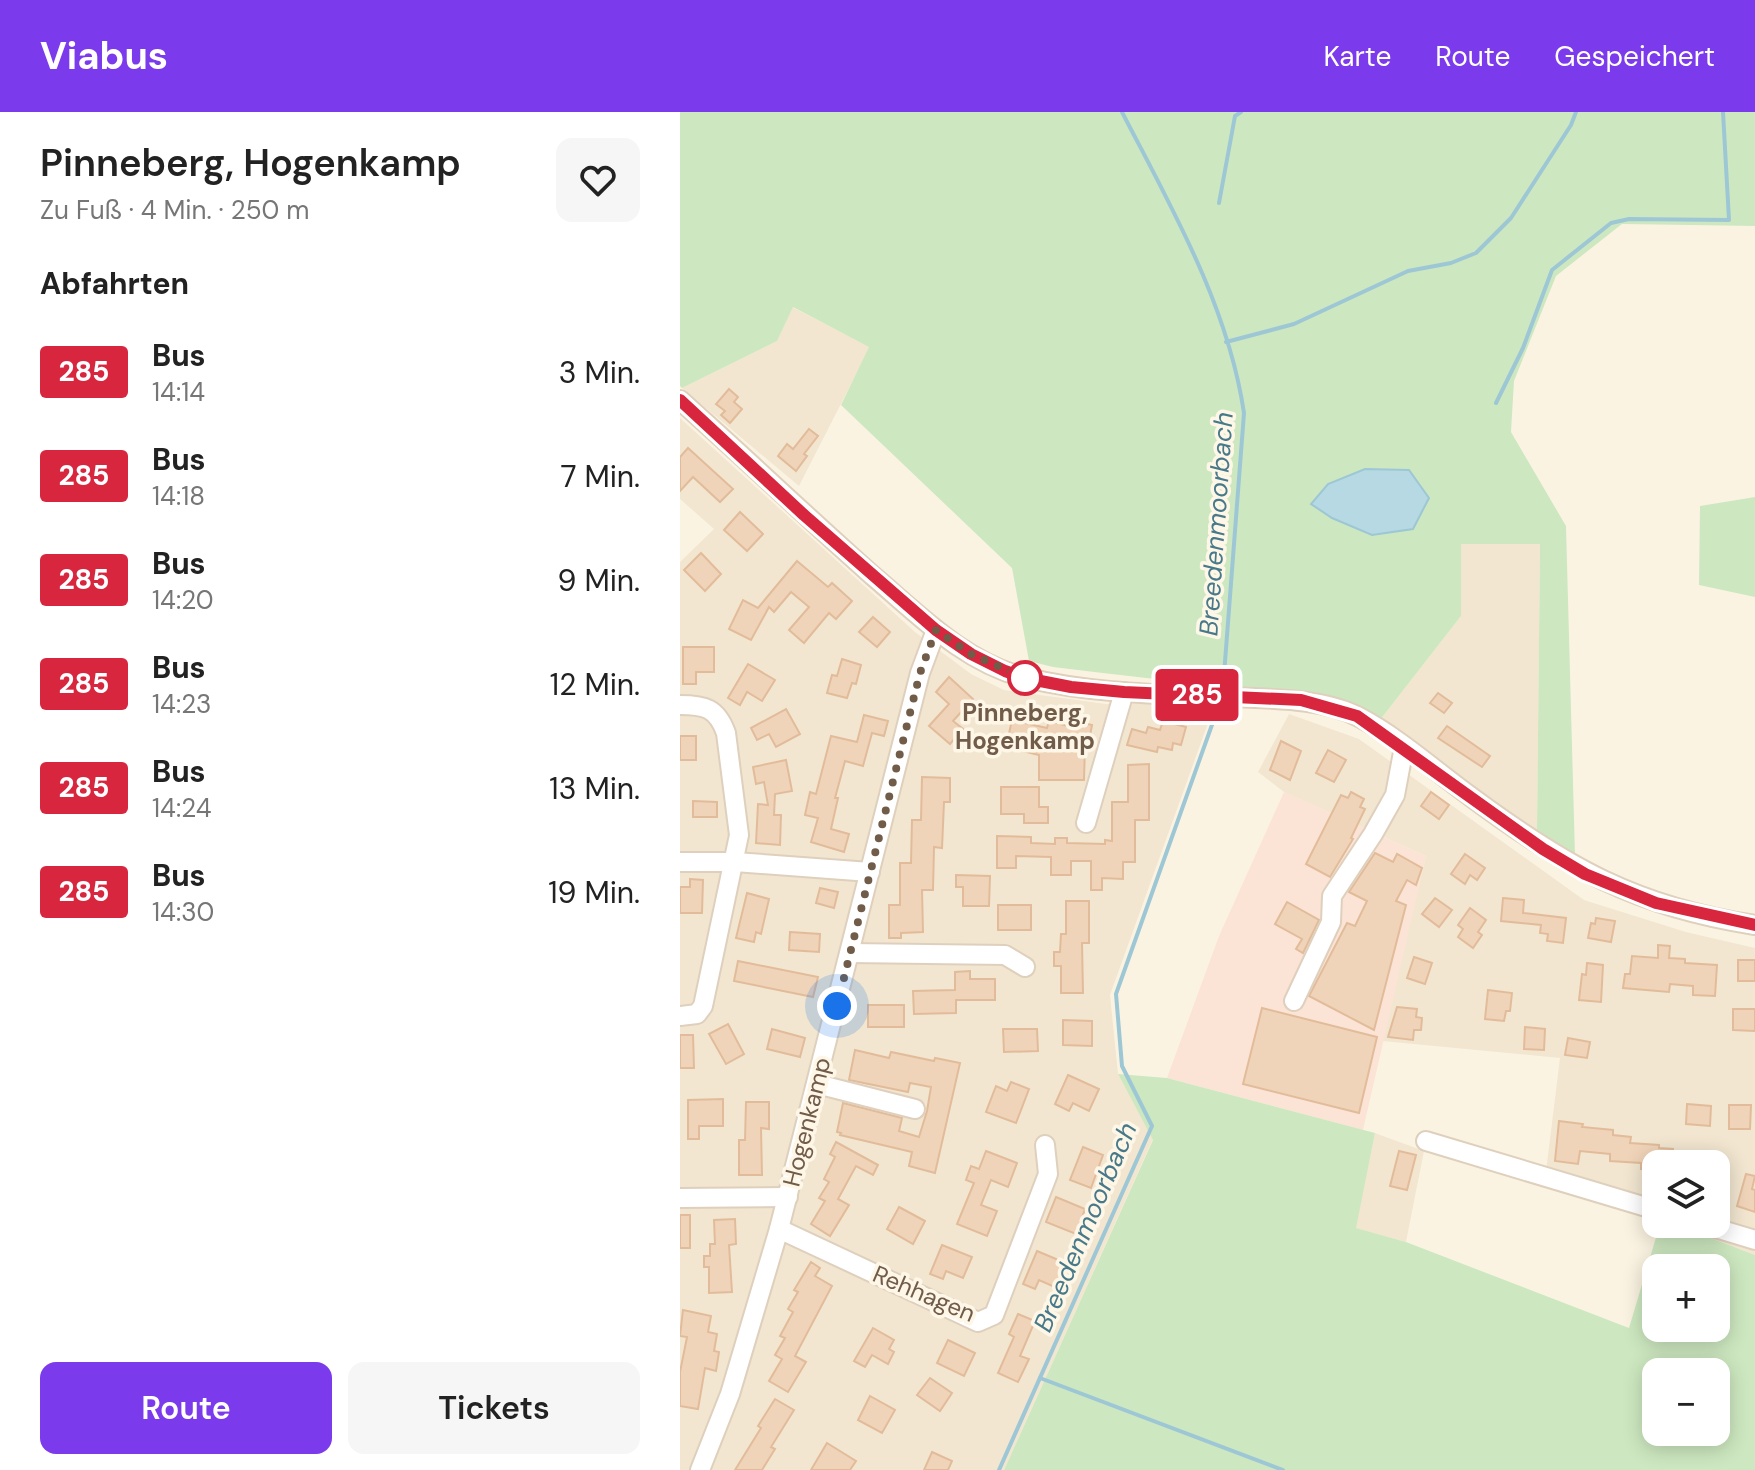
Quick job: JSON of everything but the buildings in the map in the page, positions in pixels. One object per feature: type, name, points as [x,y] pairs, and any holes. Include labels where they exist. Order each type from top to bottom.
[{"type":"street","points":[[680,400],[804,515],[936,630],[971,654],[1025,678],[1071,687],[1301,700],[1357,716],[1543,849],[1585,874],[1656,903],[1755,925]]},
{"type":"street","name":"Hogenkamp","points":[[700,1470],[730,1394],[788,1197],[920,673],[936,630]]},
{"type":"street","points":[[1086,823],[1124,692]]},
{"type":"street","points":[[680,705],[697,705],[711,710],[721,719],[726,733],[739,835],[703,1006],[697,1014],[680,1016]]},
{"type":"street","points":[[1294,1001],[1331,922],[1332,896],[1387,813],[1395,795],[1404,747]]},
{"type":"street","points":[[680,862],[735,862],[870,872]]},
{"type":"street","points":[[850,953],[1005,955],[1025,967]]},
{"type":"street","points":[[817,1084],[915,1109]]},
{"type":"street","points":[[1426,1141],[1642,1206]]},
{"type":"street","name":"Rehhagen","points":[[779,1229],[978,1322],[994,1315],[1048,1174],[1045,1145]]},
{"type":"street","points":[[680,1198],[788,1197]]},
{"type":"street","points":[[1730,1232],[1755,1240]]},
{"type":"shaded area","points":[[792,307],[870,347],[799,486],[682,388],[777,341]]},
{"type":"shaded area","points":[[680,418],[915,632],[971,674],[1004,690],[1106,704],[1216,701],[1110,995],[1118,1074],[1153,1139],[1004,1470],[680,1470],[680,562],[714,529],[680,499]]},
{"type":"shaded area","points":[[1461,544],[1540,544],[1537,830],[1380,720],[1461,616]]},
{"type":"shaded area","points":[[1289,714],[1359,739],[1584,900],[1686,932],[1755,948],[1755,1255],[1711,1238],[1730,1238],[1730,1150],[1642,1150],[1642,1214],[1544,1187],[1560,1058],[1382,1041],[1426,856],[1284,792],[1258,772]]},
{"type":"shaded area","points":[[1284,792],[1426,856],[1363,1130],[1167,1078],[1219,936]]},
{"type":"shaded area","points":[[1375,1133],[1424,1151],[1406,1242],[1355,1228]]},
{"type":"green space","points":[[680,112],[1755,112],[1755,226],[1622,224],[1556,276],[1514,381],[1511,432],[1566,526],[1575,855],[1537,830],[1540,544],[1461,544],[1461,616],[1380,720],[1343,701],[1306,692],[1140,677],[1053,667],[1029,661],[1012,568],[841,405],[869,347],[793,307],[777,341],[682,388],[680,386]]},
{"type":"green space","points":[[1755,497],[1755,597],[1699,585],[1700,506]]},
{"type":"green space","points":[[1118,1074],[1167,1078],[1375,1133],[1356,1228],[1406,1242],[1629,1328],[1642,1284],[1642,1342],[1730,1342],[1730,1254],[1651,1254],[1656,1238],[1711,1238],[1755,1255],[1755,1470],[1004,1470],[1153,1140]]},
{"type":"water","points":[[1365,469],[1409,470],[1429,498],[1413,529],[1372,535],[1332,518],[1311,504],[1328,484]]},
{"type":"waterway","name":"Breedenmoorbach","points":[[1122,112],[1178,221],[1211,295],[1236,373],[1244,413],[1224,675]]},
{"type":"waterway","points":[[1219,203],[1235,116],[1241,112]]},
{"type":"waterway","points":[[1226,342],[1294,324],[1408,271],[1451,263],[1476,253],[1511,218],[1571,125],[1576,112]]},
{"type":"waterway","points":[[1496,403],[1523,348],[1552,270],[1611,223],[1629,219],[1729,220],[1723,112]]},
{"type":"waterway","name":"Breedenmoorbach","points":[[999,1470],[1152,1126],[1122,1066],[1116,994],[1213,722]]},
{"type":"waterway","points":[[1040,1378],[1283,1470]]},
{"type":"bus line","name":"285","points":[[680,400],[804,515],[936,630],[971,654],[1005,671],[1071,687],[1301,700],[1357,716],[1543,849],[1585,874],[1656,903],[1755,925]]},
{"type":"place","name":"Pinneberg, Hogenkamp","points":[[1025,678]]},
{"type":"route","points":[[837,1006],[920,673],[936,630],[971,654],[1025,678]]}]
